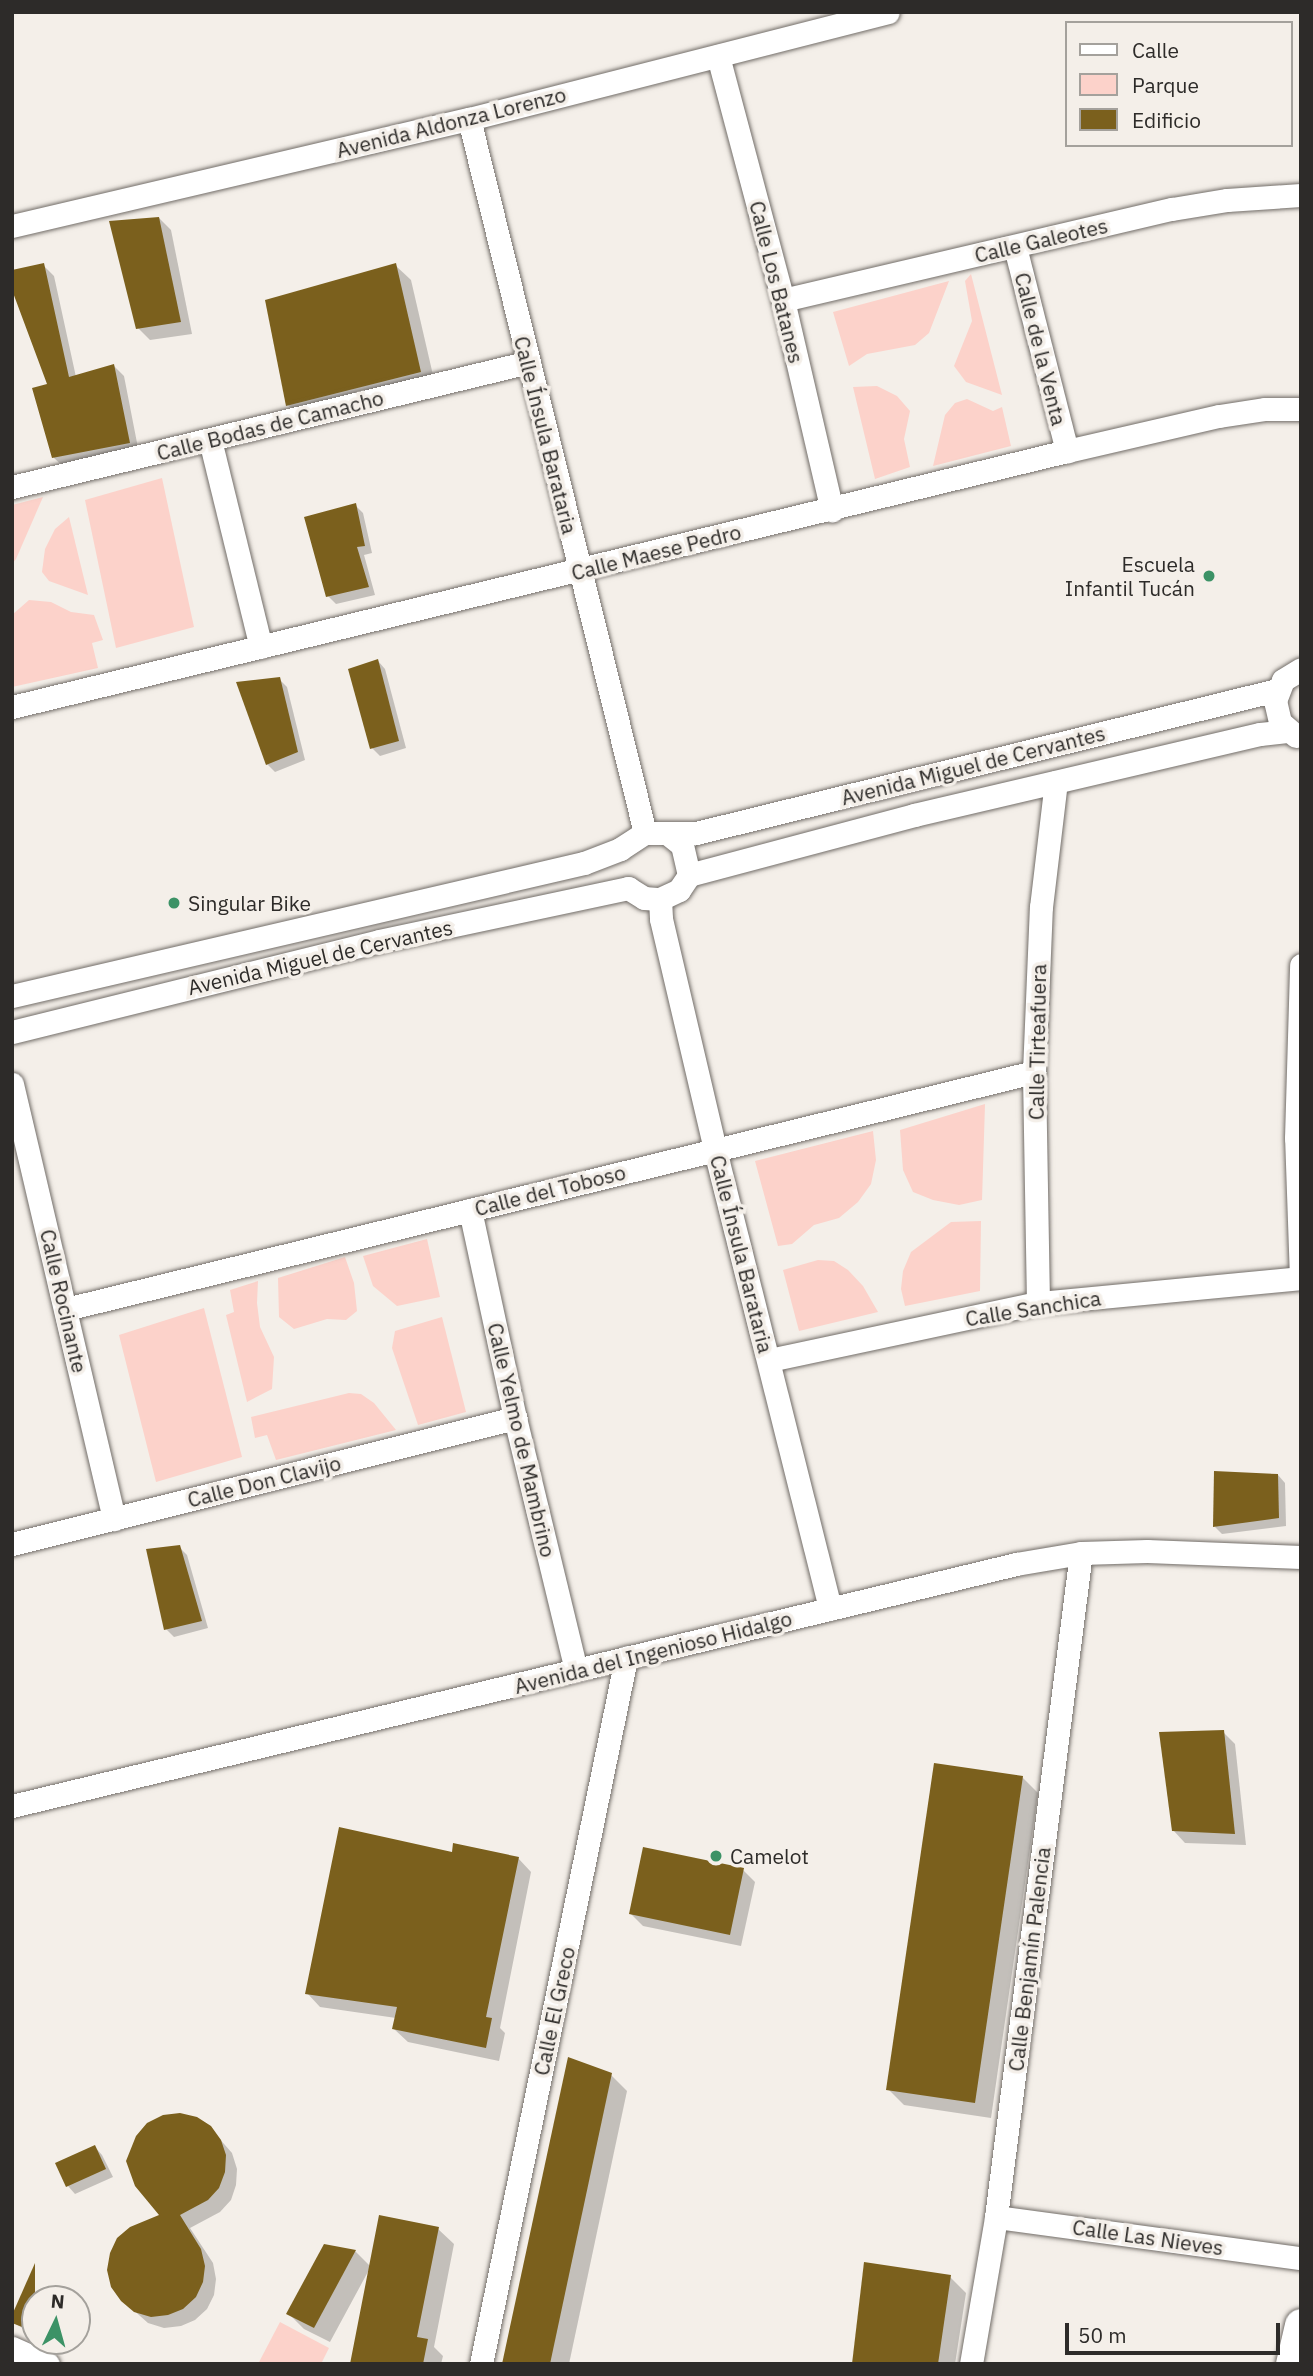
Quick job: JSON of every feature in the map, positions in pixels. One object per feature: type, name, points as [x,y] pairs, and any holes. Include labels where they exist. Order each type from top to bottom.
[{"type":"street","name":"Avenida Aldonza Lorenzo","points":[[12,226],[469,119],[888,12]]},
{"type":"street","name":"Calle Los Batanes","points":[[718,55],[783,300],[832,510]]},
{"type":"street","name":"Calle Ínsula Barataria","points":[[469,119],[645,833]]},
{"type":"street","name":"Calle Galeotes","points":[[783,300],[1172,209],[1227,200],[1301,195]]},
{"type":"street","name":"Calle de la Venta","points":[[1015,247],[1067,451]]},
{"type":"street","name":"Calle Bodas de Camacho","points":[[12,486],[528,362]]},
{"type":"street","name":"Calle Maese Pedro","points":[[12,707],[1067,451],[1219,416],[1265,409],[1301,409]]},
{"type":"street","points":[[210,440],[261,647]]},
{"type":"street","points":[[1294,734],[1276,712],[1277,690],[1291,673],[1301,669]]},
{"type":"street","name":"Avenida Miguel de Cervantes","points":[[12,996],[584,863],[620,849],[645,833],[709,830],[1277,690]]},
{"type":"street","name":"Avenida Miguel de Cervantes","points":[[660,899],[679,890],[689,875],[914,815],[1260,734],[1294,734]]},
{"type":"street","name":"Calle Tirteafuera","points":[[1038,1303],[1034,1072],[1041,907],[1056,782]]},
{"type":"street","points":[[668,834],[682,845],[689,875]]},
{"type":"street","points":[[620,849],[620,870],[628,888],[644,898],[660,899]]},
{"type":"street","name":"Avenida Miguel de Cervantes","points":[[12,1032],[379,941],[628,888]]},
{"type":"street","name":"Calle Ínsula Barataria","points":[[660,899],[661,919],[715,1150],[830,1609]]},
{"type":"street","points":[[1301,965],[1296,1138],[1301,1278]]},
{"type":"street","name":"Calle del Toboso","points":[[66,1308],[1034,1072]]},
{"type":"street","name":"Calle Rocinante","points":[[12,1084],[114,1519]]},
{"type":"street","name":"Calle Yelmo de Mambrino","points":[[470,1210],[515,1418],[576,1670]]},
{"type":"street","name":"Calle Sanchica","points":[[769,1360],[1038,1303],[1301,1278]]},
{"type":"street","name":"Calle Don Clavijo","points":[[12,1544],[515,1418]]},
{"type":"street","name":"Avenida del Ingenioso Hidalgo","points":[[12,1806],[1016,1564],[1082,1553],[1147,1551],[1301,1557]]},
{"type":"street","name":"Calle Benjamín Palencia","points":[[971,2364],[996,2217],[1082,1553]]},
{"type":"street","name":"Calle El Greco","points":[[481,2364],[626,1658]]},
{"type":"street","name":"Calle Las Nieves","points":[[996,2217],[1301,2258]]},
{"type":"street","points":[[1292,2364],[1301,2325]]},
{"type":"street","points":[[12,2348],[48,2364]]},
{"type":"green space","points":[[971,274],[1002,395],[966,382],[954,366],[972,321],[965,281]]},
{"type":"green space","points":[[949,281],[929,333],[915,345],[867,354],[849,366],[833,312]]},
{"type":"green space","points":[[877,386],[897,396],[910,411],[904,439],[910,467],[875,479],[853,387]]},
{"type":"green space","points":[[967,399],[993,411],[1002,407],[1011,446],[933,466],[945,415],[955,403]]},
{"type":"green space","points":[[162,478],[194,627],[116,648],[85,500]]},
{"type":"green space","points":[[43,497],[16,559],[12,564],[12,505]]},
{"type":"green space","points":[[69,517],[88,595],[49,581],[42,572],[45,549],[55,529]]},
{"type":"green space","points":[[29,600],[51,602],[71,612],[94,615],[103,640],[92,643],[98,668],[12,687],[12,615]]},
{"type":"green space","points":[[985,1104],[982,1200],[959,1205],[933,1200],[913,1192],[903,1170],[900,1130]]},
{"type":"green space","points":[[873,1131],[876,1160],[871,1184],[858,1202],[839,1218],[814,1225],[792,1244],[778,1246],[755,1161]]},
{"type":"green space","points":[[981,1221],[980,1291],[905,1306],[901,1289],[903,1271],[911,1252],[951,1222]]},
{"type":"green space","points":[[427,1239],[440,1297],[397,1306],[373,1286],[363,1256]]},
{"type":"green space","points":[[345,1257],[354,1283],[357,1311],[346,1320],[327,1319],[294,1329],[279,1317],[278,1278]]},
{"type":"green space","points":[[818,1260],[834,1261],[848,1270],[863,1286],[878,1312],[799,1331],[783,1270]]},
{"type":"green space","points":[[258,1281],[260,1327],[274,1357],[272,1389],[247,1402],[226,1315],[234,1312],[230,1290]]},
{"type":"green space","points":[[204,1308],[242,1457],[156,1482],[119,1335]]},
{"type":"green space","points":[[442,1317],[466,1412],[418,1425],[392,1348],[395,1331]]},
{"type":"green space","points":[[349,1393],[361,1394],[374,1403],[396,1430],[276,1460],[267,1435],[255,1438],[251,1417]]},
{"type":"green space","points":[[280,2322],[329,2348],[321,2364],[258,2364]]},
{"type":"building","points":[[159,217],[181,322],[136,329],[109,221]]},
{"type":"building","points":[[44,263],[69,377],[114,364],[130,443],[52,458],[32,388],[47,384],[12,290],[12,270]]},
{"type":"building","points":[[396,263],[421,372],[286,406],[265,300]]},
{"type":"building","points":[[356,503],[365,546],[357,547],[369,587],[326,597],[304,517]]},
{"type":"building","points":[[378,659],[399,741],[370,749],[348,669]]},
{"type":"building","points":[[280,677],[298,752],[266,765],[236,682]]},
{"type":"building","points":[[1214,1471],[1278,1474],[1279,1518],[1213,1527]]},
{"type":"building","points":[[180,1545],[202,1621],[164,1630],[146,1549]]},
{"type":"building","points":[[1224,1730],[1235,1834],[1172,1831],[1159,1732]]},
{"type":"building","points":[[934,1763],[1023,1776],[975,2103],[886,2090]]},
{"type":"building","points":[[339,1827],[452,1852],[453,1843],[519,1857],[486,2017],[492,2018],[486,2048],[392,2029],[397,2007],[305,1994]]},
{"type":"building","points":[[643,1847],[744,1868],[730,1935],[629,1914]]},
{"type":"building","points":[[568,2057],[612,2073],[550,2364],[502,2364]]},
{"type":"building","points":[[180,2113],[197,2117],[211,2126],[221,2140],[226,2155],[225,2172],[219,2188],[208,2200],[180,2215],[201,2249],[205,2266],[203,2282],[196,2297],[183,2309],[168,2315],[151,2317],[134,2312],[121,2301],[111,2287],[107,2270],[110,2253],[117,2238],[130,2227],[159,2215],[135,2186],[126,2161],[136,2136],[147,2123],[163,2115]]},
{"type":"building","points":[[95,2145],[106,2169],[66,2187],[55,2163]]},
{"type":"building","points":[[379,2215],[439,2227],[417,2337],[428,2339],[423,2364],[350,2364]]},
{"type":"building","points":[[324,2244],[356,2250],[314,2328],[286,2314]]},
{"type":"building","points":[[864,2262],[951,2275],[938,2364],[852,2364]]},
{"type":"building","points":[[35,2263],[35,2285],[25,2285]]},
{"type":"building","points":[[21,2295],[21,2327],[12,2323],[12,2315]]},
{"type":"place","name":"Escuela Infantil Tucán","points":[[1209,576]]},
{"type":"place","name":"Singular Bike","points":[[174,903]]},
{"type":"place","name":"Camelot","points":[[716,1856]]}]
